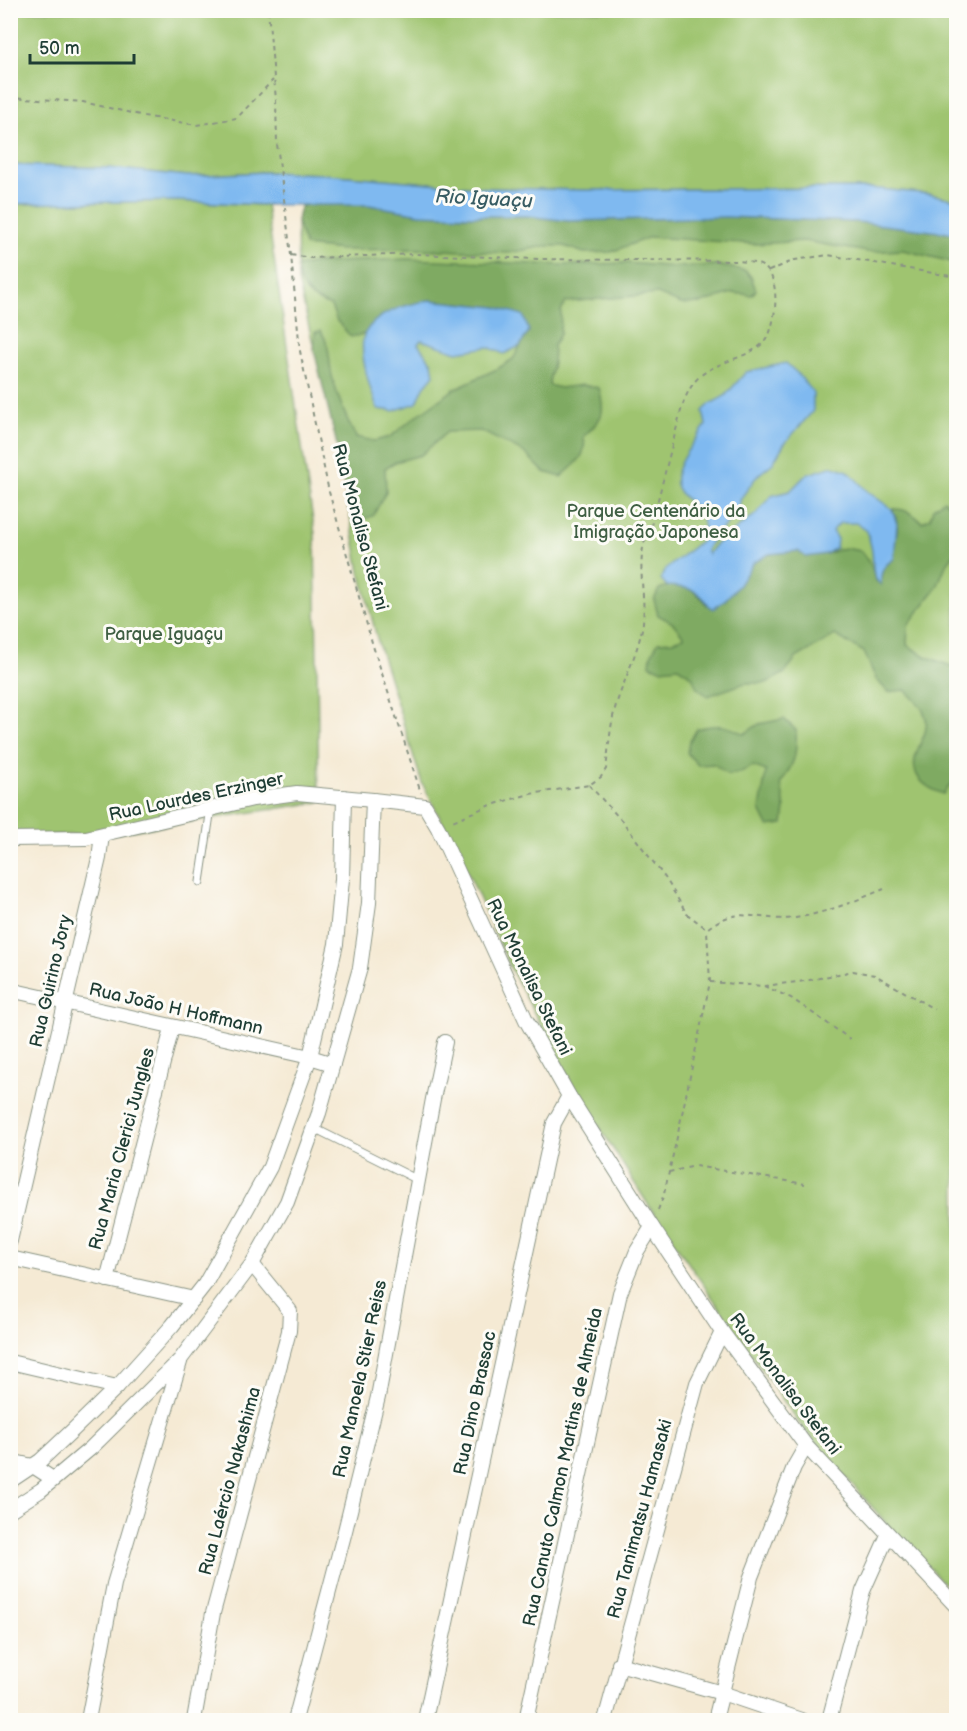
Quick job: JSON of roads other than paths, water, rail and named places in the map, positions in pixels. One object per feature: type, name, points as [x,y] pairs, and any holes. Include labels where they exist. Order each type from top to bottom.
[{"type":"street","name":"Rua Lourdes Erzinger","points":[[10,838],[86,838],[253,799],[297,794],[425,806]]},
{"type":"street","points":[[10,1481],[33,1466],[117,1387],[194,1299],[270,1167],[310,1057],[336,944],[342,879],[344,797]]},
{"type":"street","points":[[10,1510],[41,1490],[91,1448],[180,1359],[252,1264],[287,1202],[314,1128],[360,968],[369,903],[373,800]]},
{"type":"street","name":"Rua Monalisa Stefani","points":[[425,806],[438,828],[526,1020],[569,1096],[652,1227],[723,1332],[806,1446],[957,1606]]},
{"type":"street","name":"Rua Guirino Jory","points":[[10,1241],[99,858],[102,835]]},
{"type":"street","name":"Rua João H Hoffmann","points":[[10,990],[310,1057],[333,1065]]},
{"type":"street","name":"Rua Maria Clerici Jungles","points":[[107,1280],[172,1028]]},
{"type":"street","name":"Rua Manoela Stier Reiss","points":[[295,1720],[378,1397],[445,1042]]},
{"type":"street","name":"Rua Dino Brassac","points":[[425,1720],[554,1123],[569,1096]]},
{"type":"street","name":"Rua Canuto Calmon Martins de Almeida","points":[[526,1720],[620,1293],[637,1251],[652,1227]]},
{"type":"street","points":[[10,1258],[194,1299]]},
{"type":"street","name":"Rua Laércio Nakashima","points":[[194,1720],[213,1613],[289,1331],[290,1311],[252,1264]]},
{"type":"street","name":"Rua Tanimatsu Hamasaki","points":[[605,1720],[697,1383],[723,1332]]},
{"type":"street","points":[[88,1720],[114,1584],[180,1359]]},
{"type":"street","points":[[10,1362],[117,1387]]},
{"type":"street","points":[[715,1720],[751,1576],[794,1467],[806,1446]]},
{"type":"street","points":[[10,1461],[33,1466],[53,1479]]},
{"type":"street","points":[[829,1720],[863,1591],[888,1534]]},
{"type":"street","points":[[619,1664],[722,1693],[802,1720]]},
{"type":"lane","points":[[200,882],[211,808]]},
{"type":"lane","points":[[314,1128],[418,1180]]},
{"type":"water","name":"Rio Iguaçu","points":[[11,165],[109,168],[188,176],[264,172],[324,174],[488,188],[583,190],[869,188],[930,194],[956,200],[956,234],[858,222],[726,217],[569,221],[527,216],[420,214],[369,205],[266,205],[176,201],[11,204]]},
{"type":"water","points":[[429,300],[496,307],[523,315],[529,331],[520,346],[504,354],[488,347],[457,352],[421,340],[418,344],[432,363],[434,375],[424,387],[417,403],[393,411],[378,409],[364,360],[365,333],[370,325],[385,314]]},
{"type":"water","points":[[786,363],[813,392],[813,411],[784,444],[773,463],[757,476],[741,498],[737,513],[713,538],[706,550],[708,554],[714,546],[756,514],[771,496],[790,491],[806,475],[833,466],[848,471],[868,492],[892,509],[897,524],[894,559],[883,569],[881,585],[875,578],[867,531],[856,523],[840,523],[832,531],[837,539],[836,548],[826,554],[806,557],[798,551],[769,554],[753,563],[739,585],[713,609],[693,590],[667,586],[661,579],[666,569],[703,539],[701,515],[676,484],[678,469],[706,425],[703,411],[710,404],[725,396],[746,372]]},
{"type":"park label","name":"Parque Centenário da Imigração Japonesa","points":[[656,521]]},
{"type":"park label","name":"Parque Iguaçu","points":[[164,634]]}]
